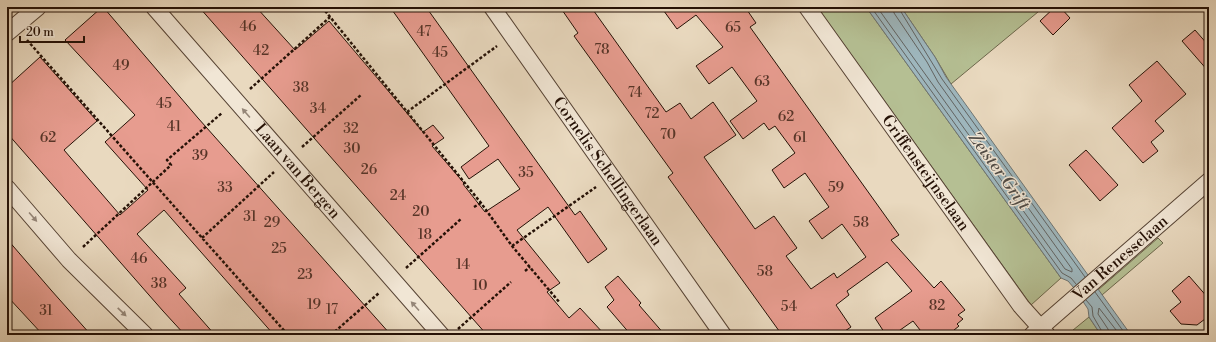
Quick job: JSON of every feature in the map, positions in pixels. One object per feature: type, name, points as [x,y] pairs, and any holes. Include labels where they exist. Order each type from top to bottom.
[{"type":"street","points":[[11,29],[38,7]]},
{"type":"street","name":"Laan van Bergen","points":[[154,7],[392,281],[441,335]]},
{"type":"street","name":"Cornelis Schellingerlaan","points":[[492,7],[723,335]]},
{"type":"street","name":"Griffensteijnselaan","points":[[807,7],[1040,332]]},
{"type":"street","name":"Van Renesselaan","points":[[1040,332],[1064,307],[1095,279],[1209,181]]},
{"type":"street","points":[[7,188],[69,260],[145,335]]},
{"type":"path","points":[[322,7],[481,203],[512,246],[560,302]]},
{"type":"path","points":[[69,260],[152,181],[171,165],[168,160],[236,102],[330,17]]},
{"type":"path","points":[[11,29],[152,181],[288,335]]},
{"type":"path","points":[[407,112],[512,35]]},
{"type":"path","points":[[202,238],[361,95]]},
{"type":"path","points":[[512,246],[611,175]]},
{"type":"path","points":[[474,207],[481,203]]},
{"type":"path","points":[[331,335],[461,219]]},
{"type":"path","points":[[525,271],[530,267]]},
{"type":"path","points":[[457,330],[511,282]]},
{"type":"green space","points":[[817,7],[866,7],[1061,278],[1031,305]]},
{"type":"green space","points":[[901,7],[1044,7],[951,84],[935,57]]},
{"type":"green space","points":[[1158,238],[1163,243],[1102,295],[1098,290]]},
{"type":"green space","points":[[1089,317],[1101,335],[1067,335]]},
{"type":"water","name":"Zeister Grift","points":[[866,7],[901,7],[935,57],[946,77],[1131,335],[1101,335],[1089,317],[1088,309],[1074,288],[1068,281],[1061,278]]},
{"type":"building","points":[[199,7],[256,7],[295,50],[329,21],[423,132],[433,125],[444,138],[432,146],[464,183],[463,184],[485,212],[520,189],[498,159],[469,179],[461,167],[489,146],[390,7],[426,7],[575,215],[580,211],[607,249],[588,263],[548,207],[517,230],[560,283],[547,292],[569,318],[580,308],[605,335],[487,335]]},
{"type":"building","points":[[560,7],[591,7],[666,112],[680,103],[691,119],[713,102],[736,135],[704,157],[755,229],[774,216],[797,248],[786,256],[811,289],[834,273],[837,278],[866,257],[842,224],[822,239],[809,221],[829,207],[805,173],[784,188],[772,170],[795,153],[775,126],[769,130],[764,123],[743,139],[730,121],[757,101],[732,67],[709,84],[696,66],[723,47],[696,15],[677,29],[661,7],[745,7],[756,23],[750,27],[899,235],[891,240],[934,288],[941,281],[965,310],[958,315],[963,319],[957,324],[959,326],[948,335],[924,335],[913,321],[893,335],[886,335],[875,318],[912,291],[887,262],[847,291],[849,295],[836,305],[851,327],[839,335],[782,335],[668,177],[673,173],[574,36],[578,33]]},
{"type":"building","points":[[1055,7],[1060,7],[1070,18],[1053,35],[1040,21]]},
{"type":"building","points":[[101,8],[103,10],[104,8],[198,118],[391,335],[274,335],[164,210],[137,234],[186,288],[179,294],[215,335],[185,335],[163,311],[7,133],[7,87],[40,57],[97,121],[64,150],[120,215],[148,190],[105,142],[135,115],[65,40]]},
{"type":"building","points":[[1195,30],[1209,46],[1209,72],[1182,41]]},
{"type":"building","points":[[1157,61],[1186,94],[1155,121],[1164,131],[1151,142],[1158,151],[1143,163],[1112,128],[1142,101],[1129,85]]},
{"type":"building","points":[[1086,150],[1118,185],[1100,201],[1069,165]]},
{"type":"building","points":[[7,239],[91,335],[43,335],[7,296]]},
{"type":"building","points":[[618,276],[641,303],[639,305],[665,335],[631,335],[607,307],[614,300],[605,287]]},
{"type":"building","points":[[1189,276],[1209,299],[1209,316],[1197,325],[1181,324],[1170,311],[1181,302],[1172,291]]}]
